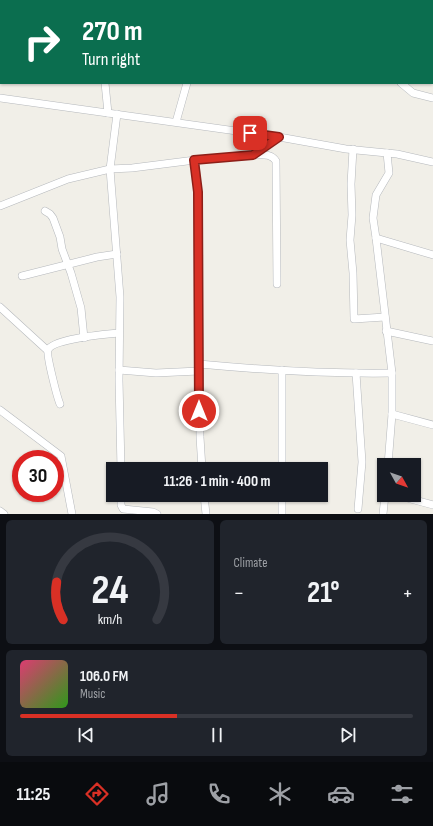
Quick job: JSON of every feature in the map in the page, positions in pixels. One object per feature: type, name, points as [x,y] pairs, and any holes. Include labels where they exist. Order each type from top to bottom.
[{"type":"street","points":[[106,84],[108,113]]},
{"type":"street","points":[[176,122],[188,84]]},
{"type":"street","points":[[404,84],[413,93],[433,98]]},
{"type":"street","points":[[0,98],[397,154],[433,162]]},
{"type":"street","points":[[117,114],[110,169],[120,297],[119,370],[121,462]]},
{"type":"street","points":[[253,155],[279,137]]},
{"type":"street","points":[[353,149],[350,240],[353,273],[354,319],[385,317]]},
{"type":"street","points":[[387,153],[388,173],[376,195],[372,218],[376,238],[392,373],[392,414],[389,458]]},
{"type":"street","points":[[0,206],[68,179],[110,169],[132,168],[194,160],[269,155],[276,161],[277,284]]},
{"type":"street","points":[[194,160],[198,192],[199,368],[202,462]]},
{"type":"street","points":[[45,212],[54,218],[81,308],[84,338]]},
{"type":"street","points":[[376,238],[433,255]]},
{"type":"street","points":[[22,276],[97,257],[117,254]]},
{"type":"street","points":[[0,308],[47,350],[55,391],[60,404]]},
{"type":"street","points":[[386,331],[433,342]]},
{"type":"street","points":[[47,350],[62,341],[119,332]]},
{"type":"street","points":[[119,370],[156,373],[199,368],[392,373]]},
{"type":"street","points":[[282,370],[282,462]]},
{"type":"street","points":[[356,373],[362,462],[358,509]]},
{"type":"street","points":[[0,410],[61,456],[72,514]]},
{"type":"street","points":[[392,414],[433,425]]},
{"type":"street","points":[[121,502],[123,509],[154,512],[157,514]]},
{"type":"street","points":[[205,502],[206,514]]},
{"type":"street","points":[[282,502],[282,514]]},
{"type":"street","points":[[383,514],[384,502]]},
{"type":"street","points":[[421,502],[433,505]]},
{"type":"street","points":[[0,511],[4,514]]},
{"type":"route","points":[[199,411],[198,192],[194,160],[253,155],[279,137],[250,133]]}]
